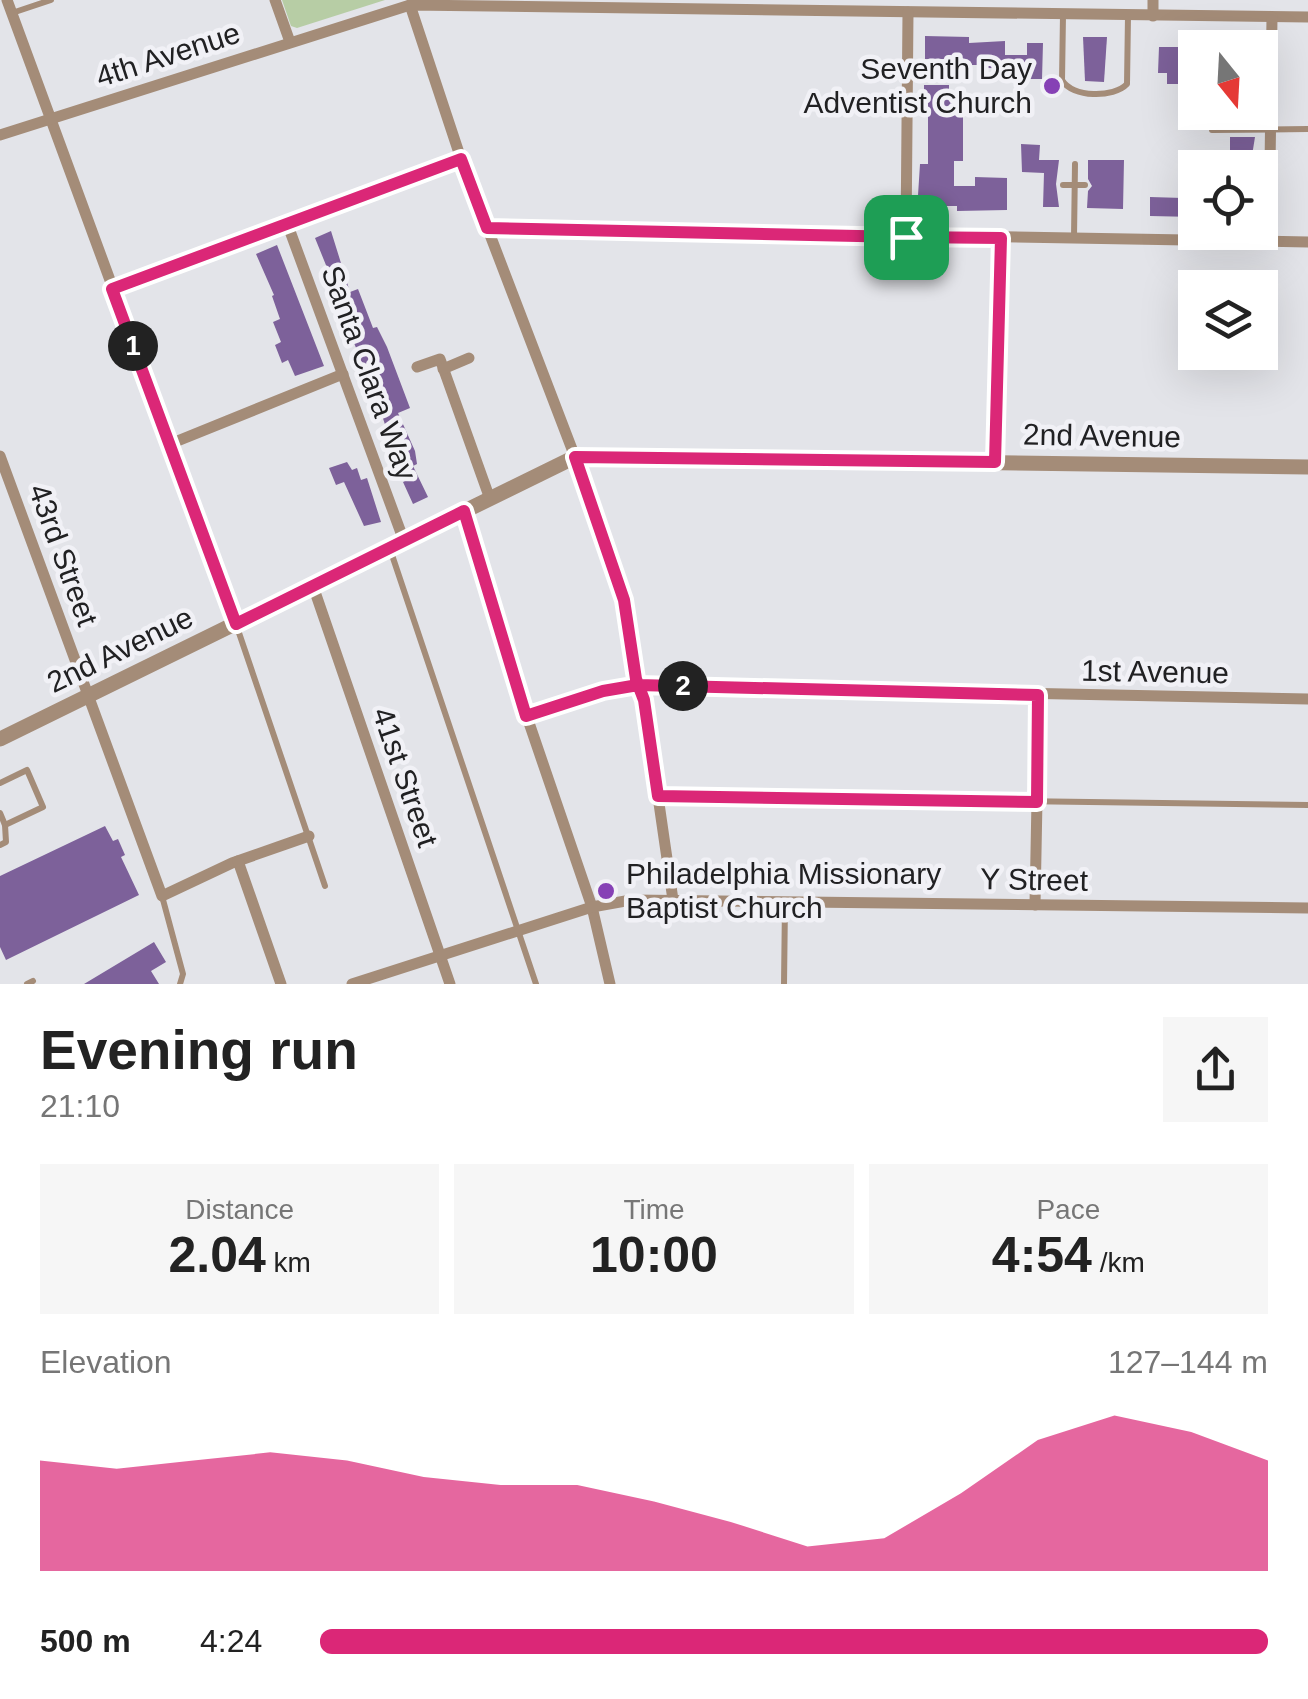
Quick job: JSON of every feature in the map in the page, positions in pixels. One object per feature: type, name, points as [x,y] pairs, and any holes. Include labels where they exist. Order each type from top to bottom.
[{"type":"street","points":[[7,0],[236,624]]},
{"type":"street","points":[[274,0],[290,42]]},
{"type":"street","points":[[1153,0],[1153,16]]},
{"type":"street","points":[[409,3],[461,159],[575,457],[624,600],[644,700],[673,900]]},
{"type":"street","name":"4th Avenue","points":[[0,135],[409,3],[809,6],[908,12],[1308,17]]},
{"type":"street","points":[[906,237],[908,12]]},
{"type":"street","points":[[1272,17],[1272,30]]},
{"type":"street","points":[[112,289],[461,159]]},
{"type":"street","name":"Santa Clara Way","points":[[288,223],[397,544]]},
{"type":"street","points":[[487,228],[1178,240]]},
{"type":"street","points":[[995,462],[1001,238]]},
{"type":"street","points":[[1278,241],[1308,242]]},
{"type":"street","points":[[443,369],[470,358]]},
{"type":"street","points":[[417,367],[440,360],[490,498]]},
{"type":"street","points":[[170,444],[342,374]]},
{"type":"street","name":"43rd Street","points":[[0,456],[162,896]]},
{"type":"street","name":"2nd Avenue","points":[[0,740],[575,457],[1308,467]]},
{"type":"street","points":[[464,511],[526,716],[592,907],[610,984]]},
{"type":"street","name":"41st Street","points":[[312,586],[450,984]]},
{"type":"street","name":"1st Avenue","points":[[526,716],[603,691],[638,685],[1308,699]]},
{"type":"street","points":[[1035,905],[1038,695]]},
{"type":"street","points":[[162,896],[308,836]]},
{"type":"street","points":[[238,862],[281,984]]},
{"type":"street","name":"Y Street","points":[[352,984],[592,907],[631,900],[1308,908]]},
{"type":"lane","points":[[12,14],[51,0]]},
{"type":"lane","points":[[1063,14],[1063,82],[1073,91],[1095,92],[1117,92],[1128,84],[1128,16]]},
{"type":"lane","points":[[1278,129],[1308,128]]},
{"type":"lane","points":[[1074,239],[1075,164]]},
{"type":"lane","points":[[1064,185],[1085,185]]},
{"type":"lane","points":[[397,544],[536,984]]},
{"type":"lane","points":[[236,624],[325,886]]},
{"type":"lane","points":[[0,783],[27,770],[43,806],[5,825]]},
{"type":"lane","points":[[658,796],[1308,806]]},
{"type":"lane","points":[[0,813],[6,842],[0,845]]},
{"type":"lane","points":[[162,896],[183,974],[180,984]]},
{"type":"lane","points":[[784,984],[785,902]]},
{"type":"green space","points":[[282,0],[385,0],[297,28],[291,26]]},
{"type":"building","points":[[925,36],[969,37],[969,43],[1005,41],[1005,55],[1027,55],[1027,43],[1043,43],[1042,79],[1029,79],[1026,69],[953,65],[953,59],[925,59]]},
{"type":"building","points":[[1083,37],[1107,37],[1104,82],[1085,81]]},
{"type":"building","points":[[1159,47],[1178,47],[1178,84],[1167,84],[1167,73],[1158,73]]},
{"type":"building","points":[[924,85],[949,85],[949,90],[954,90],[953,106],[963,106],[963,161],[954,161],[954,186],[975,186],[975,177],[1007,178],[1007,210],[957,211],[957,206],[934,206],[934,211],[917,211],[920,164],[928,164],[928,101],[924,101]]},
{"type":"building","points":[[1230,137],[1255,137],[1253,150],[1230,150]]},
{"type":"building","points":[[1021,144],[1040,145],[1039,160],[1059,160],[1059,207],[1043,207],[1044,173],[1022,172]]},
{"type":"building","points":[[1088,160],[1124,160],[1123,209],[1087,208],[1092,186]]},
{"type":"building","points":[[1150,197],[1178,198],[1178,217],[1150,216]]},
{"type":"building","points":[[331,231],[350,292],[358,289],[373,328],[377,327],[387,347],[410,408],[398,413],[415,451],[417,464],[413,466],[428,497],[413,504],[403,482],[409,479],[391,443],[315,238]]},
{"type":"building","points":[[277,245],[324,366],[295,376],[288,360],[282,363],[275,345],[281,342],[273,322],[280,319],[256,254]]},
{"type":"building","points":[[347,462],[352,470],[357,468],[361,480],[367,478],[381,522],[364,526],[344,482],[336,485],[329,468]]},
{"type":"building","points":[[105,826],[113,841],[118,839],[125,855],[121,857],[139,895],[6,960],[0,947],[0,876]]},
{"type":"building","points":[[154,942],[166,962],[151,971],[159,984],[84,984]]},
{"type":"place","name":"Seventh Day Adventist Church","points":[[1052,86]]},
{"type":"place","name":"Philadelphia Missionary Baptist Church","points":[[606,891]]},
{"type":"route","points":[[906,237],[487,228],[461,159],[112,289],[236,624],[464,511],[526,716],[603,691],[638,685],[1038,695],[1037,802],[658,796],[644,700],[638,685],[636,679],[624,600],[575,457],[995,462],[1001,238],[906,237]]}]
